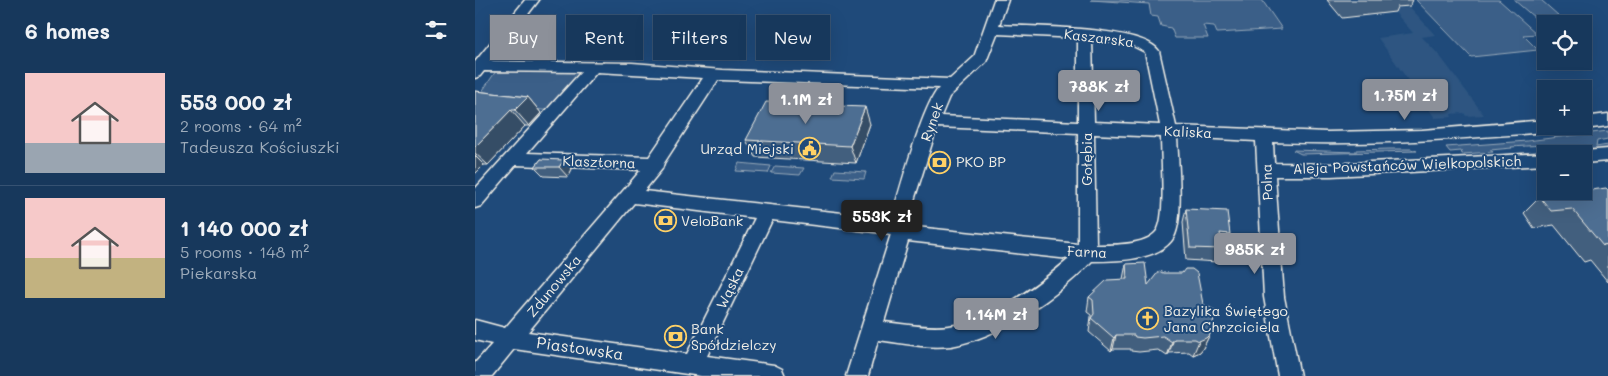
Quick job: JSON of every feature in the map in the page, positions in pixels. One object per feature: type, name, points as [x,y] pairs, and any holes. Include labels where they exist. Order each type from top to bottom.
[{"type":"street","points":[[478,67],[532,0]]},
{"type":"street","points":[[955,84],[981,59],[1001,0]]},
{"type":"street","name":"Kaszarska","points":[[991,29],[1085,34],[1132,40],[1147,46],[1152,51],[1169,131]]},
{"type":"street","name":"Gołębia","points":[[1085,34],[1087,253]]},
{"type":"street","name":"Rynek","points":[[478,67],[503,65],[593,67],[955,84]]},
{"type":"street","points":[[475,201],[593,67]]},
{"type":"street","points":[[630,196],[656,164],[714,74]]},
{"type":"street","name":"Rynek","points":[[857,376],[900,219],[931,121],[942,94],[955,84]]},
{"type":"street","points":[[1592,122],[1608,120]]},
{"type":"street","name":"Kaliska","points":[[931,121],[1264,137]]},
{"type":"street","name":"Aleja Powstańców Wielkopolskich","points":[[1264,137],[1422,136],[1537,127]]},
{"type":"street","name":"Farna","points":[[898,228],[1087,253],[1117,253],[1142,249],[1155,244],[1166,234],[1170,213],[1169,131]]},
{"type":"street","name":"Polna","points":[[1264,137],[1267,169],[1268,231],[1274,297],[1289,376]]},
{"type":"street","points":[[1592,156],[1608,155]]},
{"type":"street","name":"Klasztorna","points":[[513,159],[656,164]]},
{"type":"street","name":"Aleja Powstańców Wielkopolskich","points":[[1267,169],[1351,169],[1537,159]]},
{"type":"street","points":[[630,196],[898,228]]},
{"type":"street","name":"Zdunowska","points":[[478,376],[630,196]]},
{"type":"street","name":"Wąska","points":[[681,367],[767,212]]},
{"type":"street","points":[[871,330],[924,336],[950,336],[966,333],[989,324],[1015,309],[1077,265],[1087,253]]},
{"type":"street","name":"Piastowska","points":[[475,330],[510,338],[681,367],[774,376]]},
{"type":"shaded area","points":[[1091,0],[1262,0],[1282,29],[1217,33],[1214,26],[1203,25],[1208,38],[1175,38],[1171,28],[1161,26],[1158,17],[1151,16],[1149,4]]},
{"type":"shaded area","points":[[1416,0],[1499,0],[1537,34],[1523,35],[1537,50],[1471,57]]},
{"type":"shaded area","points":[[1514,0],[1541,0],[1558,15],[1537,15],[1537,18]]},
{"type":"shaded area","points":[[1410,7],[1435,35],[1422,37],[1440,56],[1484,115],[1466,116],[1464,113],[1451,114],[1452,117],[1435,118],[1378,38],[1413,33],[1391,8]]},
{"type":"shaded area","points":[[496,71],[586,72],[551,111],[475,102]]},
{"type":"shaded area","points":[[1608,131],[1608,139],[1597,141],[1596,147],[1608,145],[1608,150],[1592,152],[1592,145],[1537,145],[1490,150],[1493,152],[1462,154],[1461,151],[1450,152],[1446,147],[1592,135],[1592,133]]},
{"type":"shaded area","points":[[1411,149],[1417,151],[1301,154],[1293,150],[1356,152],[1356,150]]},
{"type":"shaded area","points":[[1537,152],[1537,155],[1498,157],[1496,155]]},
{"type":"shaded area","points":[[739,163],[771,166],[768,173],[736,171]]},
{"type":"shaded area","points":[[775,166],[804,168],[800,175],[771,173]]},
{"type":"shaded area","points":[[835,170],[866,172],[864,179],[832,177]]},
{"type":"building","points":[[475,91],[528,97],[515,110],[511,110],[475,147]]},
{"type":"building","points":[[766,102],[791,103],[787,110],[836,113],[839,106],[865,107],[850,146],[746,140]]},
{"type":"building","points":[[541,159],[564,160],[559,167],[535,167]]},
{"type":"building","points":[[1606,188],[1608,190],[1608,245],[1603,246],[1572,209],[1551,211],[1542,200],[1592,200],[1592,190]]},
{"type":"building","points":[[1186,209],[1227,211],[1230,234],[1220,233],[1222,249],[1190,248]]},
{"type":"building","name":"Bazylika Świętego Jana Chrzciciela","points":[[1145,263],[1148,285],[1159,271],[1163,273],[1182,273],[1185,269],[1192,269],[1197,273],[1203,304],[1216,311],[1210,334],[1206,338],[1199,341],[1195,339],[1174,339],[1172,342],[1163,336],[1143,338],[1135,337],[1134,335],[1116,335],[1114,338],[1091,318],[1094,314],[1093,300],[1089,297],[1107,280],[1127,279],[1126,264]]},
{"type":"place","name":"Urząd Miejski","points":[[810,149]]},
{"type":"place","name":"PKO BP","points":[[940,162]]},
{"type":"place","name":"VeloBank","points":[[665,221]]},
{"type":"place","name":"Bazylika Świętego Jana Chrzciciela","points":[[1148,319]]},
{"type":"place","name":"Bank Spółdzielczy","points":[[675,337]]}]
